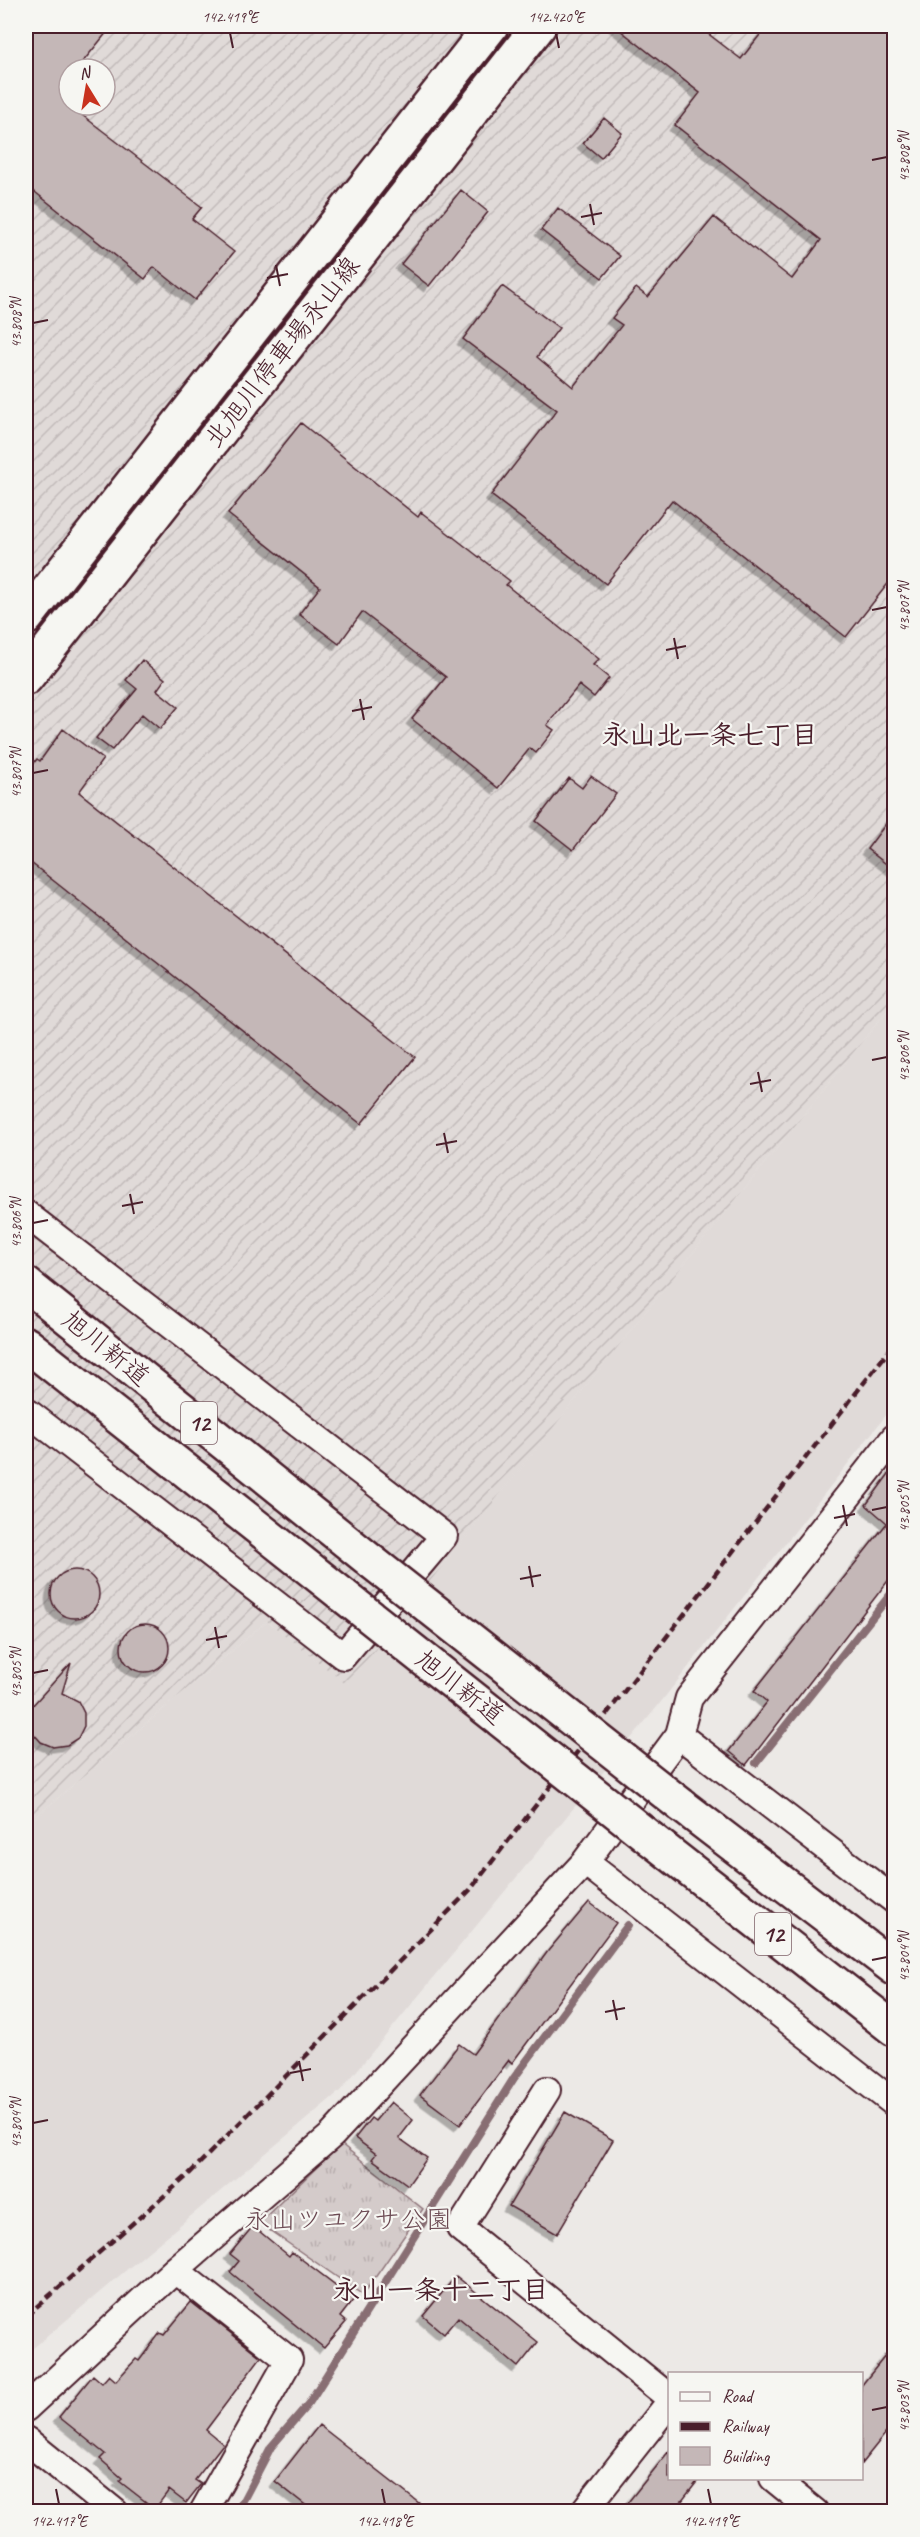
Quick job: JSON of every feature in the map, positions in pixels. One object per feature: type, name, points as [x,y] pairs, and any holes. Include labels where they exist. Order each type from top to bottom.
[{"type":"main road","name":"北旭川停車場永山線","points":[[26,618],[491,26]]},
{"type":"main road","name":"北旭川停車場永山線","points":[[26,678],[539,26]]},
{"type":"main road","name":"旭川新道","points":[[26,1284],[372,1562],[681,1805],[894,1968]]},
{"type":"main road","name":"旭川新道","points":[[26,1344],[894,2030]]},
{"type":"street","points":[[26,1214],[444,1536],[343,1656],[26,1411]]},
{"type":"street","points":[[26,2408],[175,2270],[332,2135],[585,1862],[679,1735],[689,1698],[894,1438]]},
{"type":"street","points":[[679,1735],[894,1900]]},
{"type":"street","points":[[585,1862],[894,2103]]},
{"type":"street","points":[[547,2090],[460,2228],[668,2399]]},
{"type":"street","points":[[175,2270],[290,2360],[203,2511]]},
{"type":"street","points":[[583,2511],[668,2401]]},
{"type":"street","points":[[26,2440],[115,2511]]},
{"type":"street","points":[[775,2480],[815,2511]]},
{"type":"shaded area","points":[[26,26],[894,26],[894,1002],[347,1685],[267,1621],[26,1825]]},
{"type":"shaded area","points":[[894,1002],[894,1405],[657,1707],[340,2091],[26,2354],[26,1825],[267,1621],[347,1684]]},
{"type":"green space","name":"永山ツユクサ公園","points":[[341,2144],[423,2209],[363,2295],[259,2223]]},
{"type":"building","points":[[26,26],[112,26],[87,57],[57,57],[57,117],[85,117],[202,207],[192,219],[234,252],[195,300],[154,267],[145,279],[26,185]]},
{"type":"building","points":[[615,26],[698,26],[741,59],[767,26],[894,26],[894,576],[846,637],[672,500],[606,584],[491,495],[557,410],[463,339],[502,286],[559,328],[537,357],[573,387],[622,325],[612,318],[636,288],[648,297],[714,217],[792,279],[821,240],[675,125],[700,93]]},
{"type":"building","points":[[604,118],[622,133],[601,158],[583,143]]},
{"type":"building","points":[[461,190],[488,212],[429,286],[401,264]]},
{"type":"building","points":[[558,208],[620,256],[602,278],[541,230]]},
{"type":"building","points":[[301,423],[418,517],[421,512],[510,581],[506,585],[599,659],[593,665],[609,678],[594,697],[579,685],[547,725],[554,730],[536,753],[530,748],[498,788],[412,719],[446,677],[362,612],[339,644],[299,614],[320,587],[228,514]]},
{"type":"building","points":[[142,660],[165,679],[157,690],[178,707],[160,729],[142,714],[112,750],[96,738],[137,689],[126,680]]},
{"type":"building","points":[[63,729],[103,759],[79,792],[415,1057],[361,1124],[26,859],[26,773],[37,759],[40,761]]},
{"type":"building","points":[[591,776],[616,794],[573,850],[536,821],[569,778],[582,788]]},
{"type":"building","points":[[894,813],[894,870],[867,849]]},
{"type":"building","points":[[894,1467],[894,1573],[746,1765],[729,1751],[767,1702],[754,1691],[887,1523],[866,1505]]},
{"type":"building","points":[[75,1570],[92,1577],[99,1594],[92,1611],[75,1618],[58,1611],[51,1594],[58,1577]]},
{"type":"building","points":[[140,1624],[150,1624],[162,1631],[169,1643],[169,1653],[162,1665],[150,1672],[140,1672],[125,1661],[121,1653],[121,1643],[132,1628]]},
{"type":"building","points":[[71,1663],[62,1693],[78,1701],[84,1713],[84,1726],[78,1738],[67,1745],[53,1747],[41,1742],[32,1732],[29,1719],[32,1706]]},
{"type":"building","points":[[589,1902],[616,1923],[512,2063],[509,2060],[460,2125],[420,2095],[459,2044],[473,2054],[548,1951]]},
{"type":"building","points":[[391,2102],[413,2120],[399,2138],[427,2158],[408,2185],[372,2159],[376,2154],[355,2138],[371,2118],[375,2121]]},
{"type":"building","points":[[565,2112],[613,2140],[557,2234],[509,2206]]},
{"type":"building","points":[[253,2226],[289,2256],[292,2252],[354,2299],[340,2317],[346,2322],[324,2348],[230,2272],[239,2261],[230,2254]]},
{"type":"building","points":[[456,2276],[538,2342],[518,2367],[458,2317],[444,2334],[423,2316]]},
{"type":"building","points":[[191,2302],[261,2357],[206,2430],[223,2444],[195,2480],[201,2484],[186,2503],[169,2490],[155,2509],[119,2481],[122,2478],[100,2459],[105,2454],[59,2417],[93,2375],[102,2383],[109,2375],[116,2381],[136,2359],[139,2361],[160,2333],[164,2335]]},
{"type":"building","points":[[894,2345],[894,2423],[863,2462],[863,2384]]},
{"type":"building","points":[[319,2425],[429,2511],[313,2511],[275,2481]]},
{"type":"building","points":[[668,2452],[668,2480],[698,2480],[674,2511],[621,2511]]},
{"type":"waterway","points":[[756,1763],[894,1590]]},
{"type":"waterway","points":[[237,2512],[271,2447],[309,2403],[514,2078],[628,1925]]},
{"type":"railway","points":[[26,2316],[186,2177],[470,1890],[894,1344]]},
{"type":"district","name":"永山北一条七丁目","points":[[710,735]]},
{"type":"district","name":"永山一条十二丁目","points":[[441,2290]]}]
